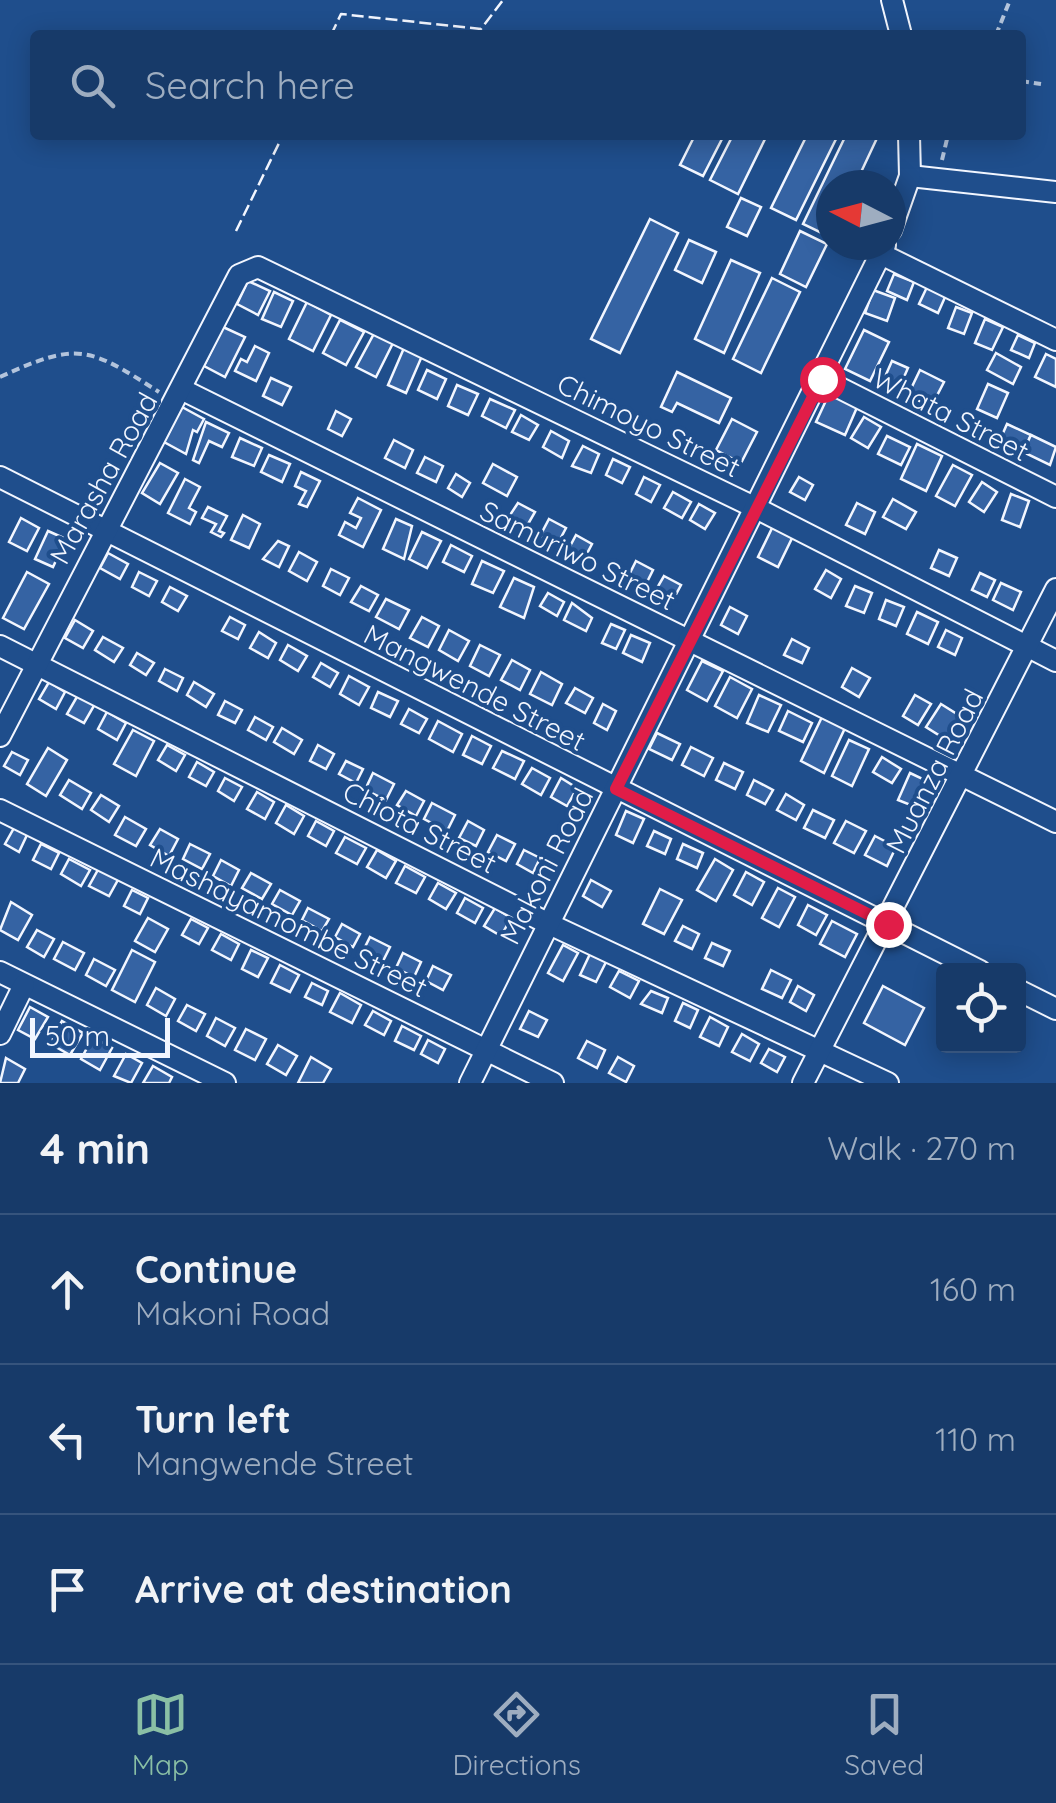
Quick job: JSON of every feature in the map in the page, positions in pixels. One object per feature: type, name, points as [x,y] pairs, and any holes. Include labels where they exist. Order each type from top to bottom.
[{"type":"street","points":[[892,0],[899,30]]},
{"type":"street","points":[[906,187],[910,176],[908,140]]},
{"type":"street","points":[[910,176],[1056,192]]},
{"type":"street","name":"Makoni Road","points":[[470,1083],[878,260]]},
{"type":"street","points":[[902,260],[1056,340]]},
{"type":"street","name":"Marasha Road","points":[[0,736],[104,528],[179,396],[240,274],[248,268],[270,270]]},
{"type":"street","name":"Chimoyo Street","points":[[270,270],[754,507],[1056,661]]},
{"type":"street","name":"Whata Street","points":[[822,379],[1056,498]]},
{"type":"street","name":"Samuriwo Street","points":[[179,396],[1056,822]]},
{"type":"street","name":"Mangwende Street","points":[[0,477],[966,963]]},
{"type":"street","name":"Muanza Road","points":[[803,1083],[888,924],[1056,589]]},
{"type":"street","name":"Chiota Street","points":[[0,646],[548,923],[888,1083]]},
{"type":"street","name":"Mashayamombe Street","points":[[0,810],[554,1083]]},
{"type":"street","points":[[0,972],[224,1083]]},
{"type":"street","points":[[0,1034],[24,986]]},
{"type":"street","points":[[1026,994],[1056,1009]]},
{"type":"path","points":[[998,30],[1010,0]]},
{"type":"path","points":[[1026,82],[1041,84]]},
{"type":"path","points":[[936,179],[947,140]]},
{"type":"path","points":[[0,377],[31,362],[79,352],[107,359],[179,396]]},
{"type":"building","points":[[692,140],[721,140],[703,176],[680,165]]},
{"type":"building","points":[[730,140],[765,140],[738,194],[710,180]]},
{"type":"building","points":[[805,140],[836,140],[821,170],[816,170],[816,180],[796,220],[771,208]]},
{"type":"building","points":[[844,140],[876,140],[862,170],[829,170]]},
{"type":"building","points":[[816,197],[816,230],[803,224]]},
{"type":"building","points":[[741,198],[761,207],[747,236],[727,227]]},
{"type":"building","points":[[650,219],[678,233],[620,353],[591,339]]},
{"type":"building","points":[[800,231],[816,239],[816,260],[819,260],[806,287],[780,274]]},
{"type":"building","points":[[689,240],[716,252],[702,283],[675,270]]},
{"type":"building","points":[[731,260],[760,273],[724,353],[695,339]]},
{"type":"building","points":[[894,274],[914,282],[907,300],[887,291]]},
{"type":"building","points":[[772,278],[800,292],[761,373],[733,359]]},
{"type":"building","points":[[248,281],[270,291],[258,315],[237,304]]},
{"type":"building","points":[[927,287],[946,295],[938,313],[919,304]]},
{"type":"building","points":[[873,290],[895,298],[887,321],[865,313]]},
{"type":"building","points":[[274,292],[293,301],[281,327],[262,319]]},
{"type":"building","points":[[307,302],[331,315],[313,351],[289,339]]},
{"type":"building","points":[[956,307],[972,313],[964,334],[948,328]]},
{"type":"building","points":[[985,319],[1003,327],[992,350],[975,343]]},
{"type":"building","points":[[340,320],[364,332],[346,365],[323,353]]},
{"type":"building","points":[[223,327],[245,337],[225,377],[204,366]]},
{"type":"building","points":[[376,330],[395,339],[376,377],[356,367]]},
{"type":"building","points":[[864,330],[889,342],[870,381],[845,369]]},
{"type":"building","points":[[1018,335],[1035,343],[1029,358],[1011,350]]},
{"type":"building","points":[[255,346],[269,353],[256,381],[235,371],[241,359],[247,362]]},
{"type":"building","points":[[404,348],[422,356],[406,393],[388,385]]},
{"type":"building","points":[[996,353],[1021,367],[1013,384],[987,370]]},
{"type":"building","points":[[1046,354],[1056,359],[1056,387],[1035,377]]},
{"type":"building","points":[[892,361],[908,368],[900,386],[884,379]]},
{"type":"building","points":[[427,370],[446,379],[437,399],[418,390]]},
{"type":"building","points":[[920,370],[944,382],[931,407],[908,395]]},
{"type":"building","points":[[677,372],[731,398],[719,423],[677,403],[672,412],[661,407]]},
{"type":"building","points":[[271,378],[291,387],[282,405],[263,396]]},
{"type":"building","points":[[988,384],[1008,393],[997,418],[977,409]]},
{"type":"building","points":[[457,385],[478,394],[468,415],[448,406]]},
{"type":"building","points":[[830,392],[858,405],[845,435],[816,422]]},
{"type":"building","points":[[490,399],[515,410],[506,428],[482,416]]},
{"type":"building","points":[[182,407],[204,419],[197,432],[193,430],[186,454],[164,442]]},
{"type":"building","points":[[336,411],[351,419],[342,436],[328,429]]},
{"type":"building","points":[[521,415],[538,425],[529,440],[512,432]]},
{"type":"building","points":[[864,417],[881,427],[868,448],[851,438]]},
{"type":"building","points":[[732,419],[757,432],[741,463],[716,450]]},
{"type":"building","points":[[206,422],[229,433],[222,447],[209,441],[199,463],[193,460]]},
{"type":"building","points":[[1007,424],[1031,435],[1023,452],[1000,440]]},
{"type":"building","points":[[551,431],[569,441],[562,458],[543,447]]},
{"type":"building","points":[[1031,435],[1056,447],[1050,465],[1023,452]]},
{"type":"building","points":[[887,436],[910,447],[901,465],[878,454]]},
{"type":"building","points":[[240,438],[262,448],[254,466],[232,457]]},
{"type":"building","points":[[394,440],[413,450],[405,468],[385,458]]},
{"type":"building","points":[[917,444],[942,456],[926,491],[901,479]]},
{"type":"building","points":[[583,446],[599,454],[591,473],[572,466]]},
{"type":"building","points":[[269,455],[290,464],[282,482],[261,472]]},
{"type":"building","points":[[425,457],[443,466],[436,482],[417,473]]},
{"type":"building","points":[[613,459],[630,467],[622,483],[606,475]]},
{"type":"building","points":[[160,463],[178,473],[160,504],[142,493]]},
{"type":"building","points":[[493,464],[517,477],[507,496],[483,483]]},
{"type":"building","points":[[953,465],[972,475],[955,506],[936,496]]},
{"type":"building","points":[[301,472],[320,481],[307,507],[299,504],[306,491],[295,486]]},
{"type":"building","points":[[456,474],[470,483],[462,497],[448,488]]},
{"type":"building","points":[[644,477],[660,485],[651,502],[636,494]]},
{"type":"building","points":[[799,477],[813,485],[805,500],[790,492]]},
{"type":"building","points":[[185,479],[200,487],[189,508],[196,512],[190,524],[168,513]]},
{"type":"building","points":[[982,482],[997,492],[984,512],[969,502]]},
{"type":"building","points":[[673,492],[691,502],[682,518],[664,508]]},
{"type":"building","points":[[1011,494],[1029,501],[1020,527],[1002,520]]},
{"type":"building","points":[[358,498],[381,510],[363,547],[339,535],[345,522],[356,528],[361,518],[350,513]]},
{"type":"building","points":[[893,499],[916,512],[906,529],[883,517]]},
{"type":"building","points":[[518,503],[535,512],[524,531],[506,521]]},
{"type":"building","points":[[857,503],[875,512],[865,534],[846,525]]},
{"type":"building","points":[[699,504],[715,513],[705,529],[690,520]]},
{"type":"building","points":[[208,507],[227,516],[219,531],[224,533],[221,537],[211,532],[216,524],[202,518]]},
{"type":"building","points":[[243,515],[260,524],[249,548],[231,540]]},
{"type":"building","points":[[21,518],[39,528],[27,551],[9,542]]},
{"type":"building","points":[[396,519],[412,526],[404,559],[383,549]]},
{"type":"building","points":[[549,519],[566,528],[557,545],[540,536]]},
{"type":"building","points":[[775,522],[795,532],[778,567],[758,557]]},
{"type":"building","points":[[48,531],[66,539],[53,567],[35,559]]},
{"type":"building","points":[[422,532],[441,541],[427,568],[409,559]]},
{"type":"building","points":[[576,535],[592,544],[583,561],[567,552]]},
{"type":"building","points":[[278,541],[289,546],[279,567],[263,559]]},
{"type":"building","points":[[451,545],[472,556],[464,572],[443,562]]},
{"type":"building","points":[[939,550],[957,558],[949,576],[931,568]]},
{"type":"building","points":[[299,552],[317,562],[307,581],[289,571]]},
{"type":"building","points":[[108,553],[128,564],[120,579],[100,568]]},
{"type":"building","points":[[482,561],[504,571],[493,593],[472,584]]},
{"type":"building","points":[[636,561],[653,570],[646,584],[629,575]]},
{"type":"building","points":[[331,569],[349,578],[340,595],[323,586]]},
{"type":"building","points":[[826,570],[841,579],[831,598],[815,589]]},
{"type":"building","points":[[27,572],[49,584],[24,629],[3,618]]},
{"type":"building","points":[[139,572],[157,581],[149,596],[132,587]]},
{"type":"building","points":[[980,573],[995,580],[987,597],[972,590]]},
{"type":"building","points":[[664,576],[681,585],[674,598],[657,588]]},
{"type":"building","points":[[514,578],[534,587],[524,618],[500,607]]},
{"type":"building","points":[[1001,583],[1021,592],[1013,610],[993,600]]},
{"type":"building","points":[[361,586],[378,595],[369,611],[351,602]]},
{"type":"building","points":[[855,586],[872,593],[864,613],[846,606]]},
{"type":"building","points":[[170,587],[187,596],[178,611],[162,602]]},
{"type":"building","points":[[548,593],[564,602],[557,616],[540,606]]},
{"type":"building","points":[[386,599],[409,610],[399,629],[376,617]]},
{"type":"building","points":[[886,600],[904,607],[896,626],[879,619]]},
{"type":"building","points":[[572,603],[592,618],[586,631],[564,620]]},
{"type":"building","points":[[730,607],[747,616],[738,634],[721,625]]},
{"type":"building","points":[[917,612],[938,622],[928,644],[907,634]]},
{"type":"building","points":[[230,617],[245,625],[238,639],[222,631]]},
{"type":"building","points":[[422,617],[439,626],[428,647],[410,638]]},
{"type":"building","points":[[75,620],[93,631],[83,648],[65,638]]},
{"type":"building","points":[[611,624],[625,630],[616,649],[602,643]]},
{"type":"building","points":[[449,630],[469,641],[458,661],[439,650]]},
{"type":"building","points":[[946,630],[962,638],[955,655],[938,647]]},
{"type":"building","points":[[259,632],[276,643],[268,658],[250,648]]},
{"type":"building","points":[[631,635],[650,643],[642,662],[623,653]]},
{"type":"building","points":[[103,637],[123,648],[114,662],[95,650]]},
{"type":"building","points":[[792,639],[809,648],[802,663],[784,655]]},
{"type":"building","points":[[288,645],[307,656],[298,671],[280,660]]},
{"type":"building","points":[[480,645],[500,655],[489,676],[470,666]]},
{"type":"building","points":[[137,653],[154,663],[146,675],[130,665]]},
{"type":"building","points":[[512,660],[530,670],[520,690],[501,680]]},
{"type":"building","points":[[702,661],[723,671],[707,701],[687,690]]},
{"type":"building","points":[[321,663],[338,673],[330,687],[313,677]]},
{"type":"building","points":[[852,668],[870,678],[859,697],[842,687]]},
{"type":"building","points":[[165,669],[183,678],[177,691],[159,681]]},
{"type":"building","points":[[541,672],[562,684],[552,705],[530,694]]},
{"type":"building","points":[[349,676],[369,687],[359,705],[340,694]]},
{"type":"building","points":[[730,677],[752,689],[737,718],[715,706]]},
{"type":"building","points":[[49,682],[65,692],[56,709],[39,699]]},
{"type":"building","points":[[194,682],[214,694],[206,707],[187,695]]},
{"type":"building","points":[[575,688],[593,698],[585,713],[566,703]]},
{"type":"building","points":[[378,692],[398,701],[390,717],[371,708]]},
{"type":"building","points":[[78,695],[95,704],[84,723],[67,714]]},
{"type":"building","points":[[759,695],[781,705],[768,732],[747,723]]},
{"type":"building","points":[[915,695],[931,704],[918,725],[903,716]]},
{"type":"building","points":[[225,701],[242,710],[235,723],[218,715]]},
{"type":"building","points":[[603,704],[616,711],[607,730],[594,723]]},
{"type":"building","points":[[941,704],[960,716],[945,739],[926,727]]},
{"type":"building","points":[[409,709],[427,719],[419,733],[401,724]]},
{"type":"building","points":[[788,711],[812,723],[803,742],[779,731]]},
{"type":"building","points":[[107,712],[126,723],[117,740],[98,729]]},
{"type":"building","points":[[255,717],[273,727],[266,740],[248,730]]},
{"type":"building","points":[[822,717],[845,728],[824,773],[801,761]]},
{"type":"building","points":[[438,721],[462,734],[453,752],[429,739]]},
{"type":"building","points":[[282,728],[302,740],[294,754],[274,742]]},
{"type":"building","points":[[133,730],[154,741],[136,776],[114,764]]},
{"type":"building","points":[[657,733],[680,744],[672,760],[649,749]]},
{"type":"building","points":[[472,736],[491,746],[482,764],[463,755]]},
{"type":"building","points":[[849,740],[869,749],[852,786],[832,776]]},
{"type":"building","points":[[167,745],[185,755],[176,771],[158,760]]},
{"type":"building","points":[[318,745],[334,754],[326,769],[310,761]]},
{"type":"building","points":[[691,747],[713,758],[704,776],[682,765]]},
{"type":"building","points":[[48,748],[67,760],[46,796],[27,784]]},
{"type":"building","points":[[502,751],[524,761],[515,779],[493,768]]},
{"type":"building","points":[[12,752],[28,760],[20,775],[4,766]]},
{"type":"building","points":[[882,757],[901,769],[892,783],[873,772]]},
{"type":"building","points":[[346,761],[363,769],[356,783],[339,774]]},
{"type":"building","points":[[197,762],[214,772],[206,786],[189,777]]},
{"type":"building","points":[[724,763],[743,772],[735,789],[716,780]]},
{"type":"building","points":[[532,768],[550,778],[541,795],[522,784]]},
{"type":"building","points":[[373,773],[394,784],[386,800],[365,790]]},
{"type":"building","points":[[910,773],[925,780],[913,806],[898,800]]},
{"type":"building","points":[[225,778],[242,787],[234,801],[218,791]]},
{"type":"building","points":[[561,778],[577,788],[567,806],[551,797]]},
{"type":"building","points":[[69,780],[91,793],[82,809],[60,795]]},
{"type":"building","points":[[754,780],[773,790],[765,804],[747,795]]},
{"type":"building","points":[[406,791],[424,801],[416,816],[397,805]]},
{"type":"building","points":[[257,792],[274,802],[265,819],[247,809]]},
{"type":"building","points":[[786,794],[804,805],[796,820],[777,810]]},
{"type":"building","points":[[101,795],[119,806],[109,822],[91,810]]},
{"type":"building","points":[[432,803],[455,815],[447,831],[424,819]]},
{"type":"building","points":[[286,805],[304,816],[294,834],[276,823]]},
{"type":"building","points":[[813,810],[834,820],[825,838],[804,828]]},
{"type":"building","points":[[626,811],[644,819],[633,843],[616,835]]},
{"type":"building","points":[[125,817],[146,829],[136,846],[115,835]]},
{"type":"building","points":[[316,821],[334,831],[326,846],[308,836]]},
{"type":"building","points":[[468,821],[484,830],[476,846],[459,838]]},
{"type":"building","points":[[846,821],[866,831],[854,853],[834,843]]},
{"type":"building","points":[[14,828],[27,835],[19,852],[5,844]]},
{"type":"building","points":[[160,829],[178,839],[169,856],[150,845]]},
{"type":"building","points":[[654,831],[671,839],[665,854],[647,846]]},
{"type":"building","points":[[497,835],[515,844],[506,861],[488,852]]},
{"type":"building","points":[[875,836],[896,847],[887,866],[865,855]]},
{"type":"building","points":[[345,837],[366,848],[357,864],[336,853]]},
{"type":"building","points":[[41,844],[59,853],[51,869],[33,860]]},
{"type":"building","points":[[190,844],[210,854],[202,869],[183,859]]},
{"type":"building","points":[[683,844],[703,853],[697,868],[677,859]]},
{"type":"building","points":[[377,850],[396,861],[386,878],[367,867]]},
{"type":"building","points":[[524,850],[540,858],[533,873],[517,864]]},
{"type":"building","points":[[69,859],[90,870],[81,886],[61,874]]},
{"type":"building","points":[[715,859],[733,870],[716,901],[697,890]]},
{"type":"building","points":[[221,860],[239,870],[231,886],[213,876]]},
{"type":"building","points":[[405,866],[425,877],[416,893],[396,883]]},
{"type":"building","points":[[99,868],[119,878],[109,896],[89,886]]},
{"type":"building","points":[[746,872],[764,882],[752,905],[734,895]]},
{"type":"building","points":[[251,873],[271,884],[262,899],[242,888]]},
{"type":"building","points":[[591,880],[611,891],[602,907],[583,896]]},
{"type":"building","points":[[438,883],[456,893],[446,909],[429,899]]},
{"type":"building","points":[[778,888],[795,897],[779,927],[762,918]]},
{"type":"building","points":[[660,889],[682,900],[664,934],[643,924]]},
{"type":"building","points":[[132,890],[148,898],[140,914],[124,906]]},
{"type":"building","points":[[280,890],[300,901],[292,915],[272,904]]},
{"type":"building","points":[[465,898],[483,908],[475,923],[457,913]]},
{"type":"building","points":[[11,902],[32,915],[18,940],[0,930]]},
{"type":"building","points":[[808,905],[827,915],[816,935],[798,925]]},
{"type":"building","points":[[308,908],[329,919],[322,931],[302,920]]},
{"type":"building","points":[[495,908],[511,918],[501,936],[484,926]]},
{"type":"building","points":[[148,918],[168,929],[155,952],[135,941]]},
{"type":"building","points":[[191,919],[208,928],[199,944],[182,935]]},
{"type":"building","points":[[832,921],[857,934],[845,957],[820,944]]},
{"type":"building","points":[[342,924],[360,934],[353,947],[335,937]]},
{"type":"building","points":[[683,926],[699,934],[692,949],[675,941]]},
{"type":"building","points":[[37,930],[54,939],[44,957],[27,947]]},
{"type":"building","points":[[221,934],[239,944],[231,960],[212,950]]},
{"type":"building","points":[[370,937],[390,947],[382,963],[362,953]]},
{"type":"building","points":[[63,942],[84,953],[75,970],[54,959]]},
{"type":"building","points":[[712,943],[730,951],[723,966],[705,958]]},
{"type":"building","points":[[563,945],[578,953],[563,981],[548,973]]},
{"type":"building","points":[[132,950],[155,962],[135,1002],[112,990]]},
{"type":"building","points":[[251,950],[268,958],[258,977],[242,969]]},
{"type":"building","points":[[403,953],[421,962],[414,977],[396,968]]},
{"type":"building","points":[[590,954],[606,962],[596,982],[580,975]]},
{"type":"building","points":[[94,959],[115,970],[106,986],[86,975]]},
{"type":"building","points":[[280,965],[299,975],[290,992],[271,983]]},
{"type":"building","points":[[433,966],[451,975],[443,990],[426,981]]},
{"type":"building","points":[[771,970],[791,980],[782,998],[762,989]]},
{"type":"building","points":[[619,971],[639,981],[630,998],[610,987]]},
{"type":"building","points":[[312,983],[328,991],[322,1005],[305,997]]},
{"type":"building","points":[[798,986],[814,995],[806,1011],[790,1002]]},
{"type":"building","points":[[883,986],[924,1008],[905,1045],[864,1023]]},
{"type":"building","points":[[156,988],[175,999],[166,1016],[147,1005]]},
{"type":"building","points":[[651,991],[668,998],[662,1013],[641,1004]]},
{"type":"building","points":[[340,993],[361,1005],[352,1023],[330,1012]]},
{"type":"building","points":[[683,1003],[698,1010],[690,1028],[675,1021]]},
{"type":"building","points":[[187,1005],[205,1014],[196,1031],[178,1021]]},
{"type":"building","points":[[30,1007],[48,1017],[35,1039],[18,1030]]},
{"type":"building","points":[[373,1011],[391,1021],[384,1035],[365,1025]]},
{"type":"building","points":[[529,1011],[547,1020],[538,1037],[520,1029]]},
{"type":"building","points":[[710,1017],[728,1027],[719,1046],[700,1037]]},
{"type":"building","points":[[216,1018],[235,1028],[225,1046],[207,1036]]},
{"type":"building","points":[[62,1021],[83,1033],[70,1055],[49,1043]]},
{"type":"building","points":[[402,1026],[421,1036],[414,1050],[395,1041]]},
{"type":"building","points":[[246,1029],[266,1039],[255,1060],[235,1050]]},
{"type":"building","points":[[742,1034],[759,1044],[750,1061],[732,1052]]},
{"type":"building","points":[[93,1037],[112,1048],[100,1070],[81,1059]]},
{"type":"building","points":[[428,1040],[445,1049],[438,1063],[421,1054]]},
{"type":"building","points":[[587,1041],[605,1050],[597,1068],[578,1058]]},
{"type":"building","points":[[278,1045],[297,1056],[286,1075],[267,1064]]},
{"type":"building","points":[[769,1049],[785,1057],[777,1072],[761,1063]]},
{"type":"building","points":[[126,1054],[142,1063],[131,1083],[114,1076]]},
{"type":"building","points":[[311,1057],[331,1069],[323,1083],[298,1083]]},
{"type":"building","points":[[618,1057],[634,1066],[626,1082],[609,1073]]},
{"type":"building","points":[[6,1058],[25,1069],[18,1083],[0,1083]]},
{"type":"building","points":[[153,1066],[172,1077],[169,1083],[143,1083]]},
{"type":"fence","points":[[333,30],[341,14],[481,29],[503,0]]},
{"type":"fence","points":[[236,231],[281,140]]},
{"type":"route","points":[[822,379],[754,507],[616,789],[888,924]]}]
